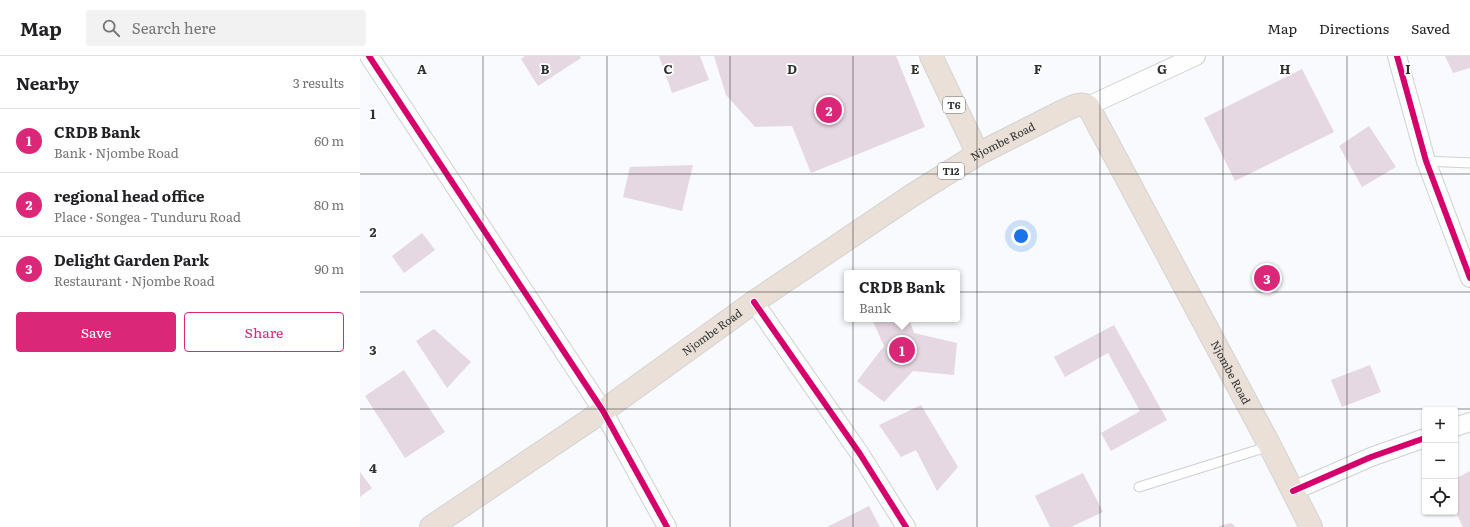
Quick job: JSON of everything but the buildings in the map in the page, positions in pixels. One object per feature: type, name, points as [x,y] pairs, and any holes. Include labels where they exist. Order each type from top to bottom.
[{"type":"highway","name":"T6","points":[[931,56],[978,154]]},
{"type":"highway","name":"Njombe Road","points":[[431,527],[603,411],[754,302],[911,196],[978,154],[1076,105],[1082,104],[1088,106],[1294,491],[1311,527]]},
{"type":"street","points":[[369,56],[603,411],[667,527]]},
{"type":"street","points":[[1088,106],[1196,56]]},
{"type":"street","points":[[1397,56],[1426,161],[1470,278]]},
{"type":"street","points":[[754,302],[860,454],[906,527]]},
{"type":"street","points":[[1458,426],[1470,422]]},
{"type":"street","points":[[1294,491],[1371,457],[1422,439]]},
{"type":"lane","points":[[1426,161],[1470,163]]},
{"type":"lane","points":[[1139,487],[1270,446]]},
{"type":"cycle path","points":[[369,56],[603,411],[667,527]]},
{"type":"cycle path","points":[[1397,56],[1426,161],[1470,278]]},
{"type":"cycle path","points":[[754,302],[860,454],[906,527]]},
{"type":"cycle path","points":[[1293,491],[1371,457],[1422,439]]},
{"type":"place","name":"regional head office","points":[[829,110]]},
{"type":"place","name":"Delight Garden Park","points":[[1267,278]]},
{"type":"place","name":"CRDB Bank","points":[[902,350]]}]
